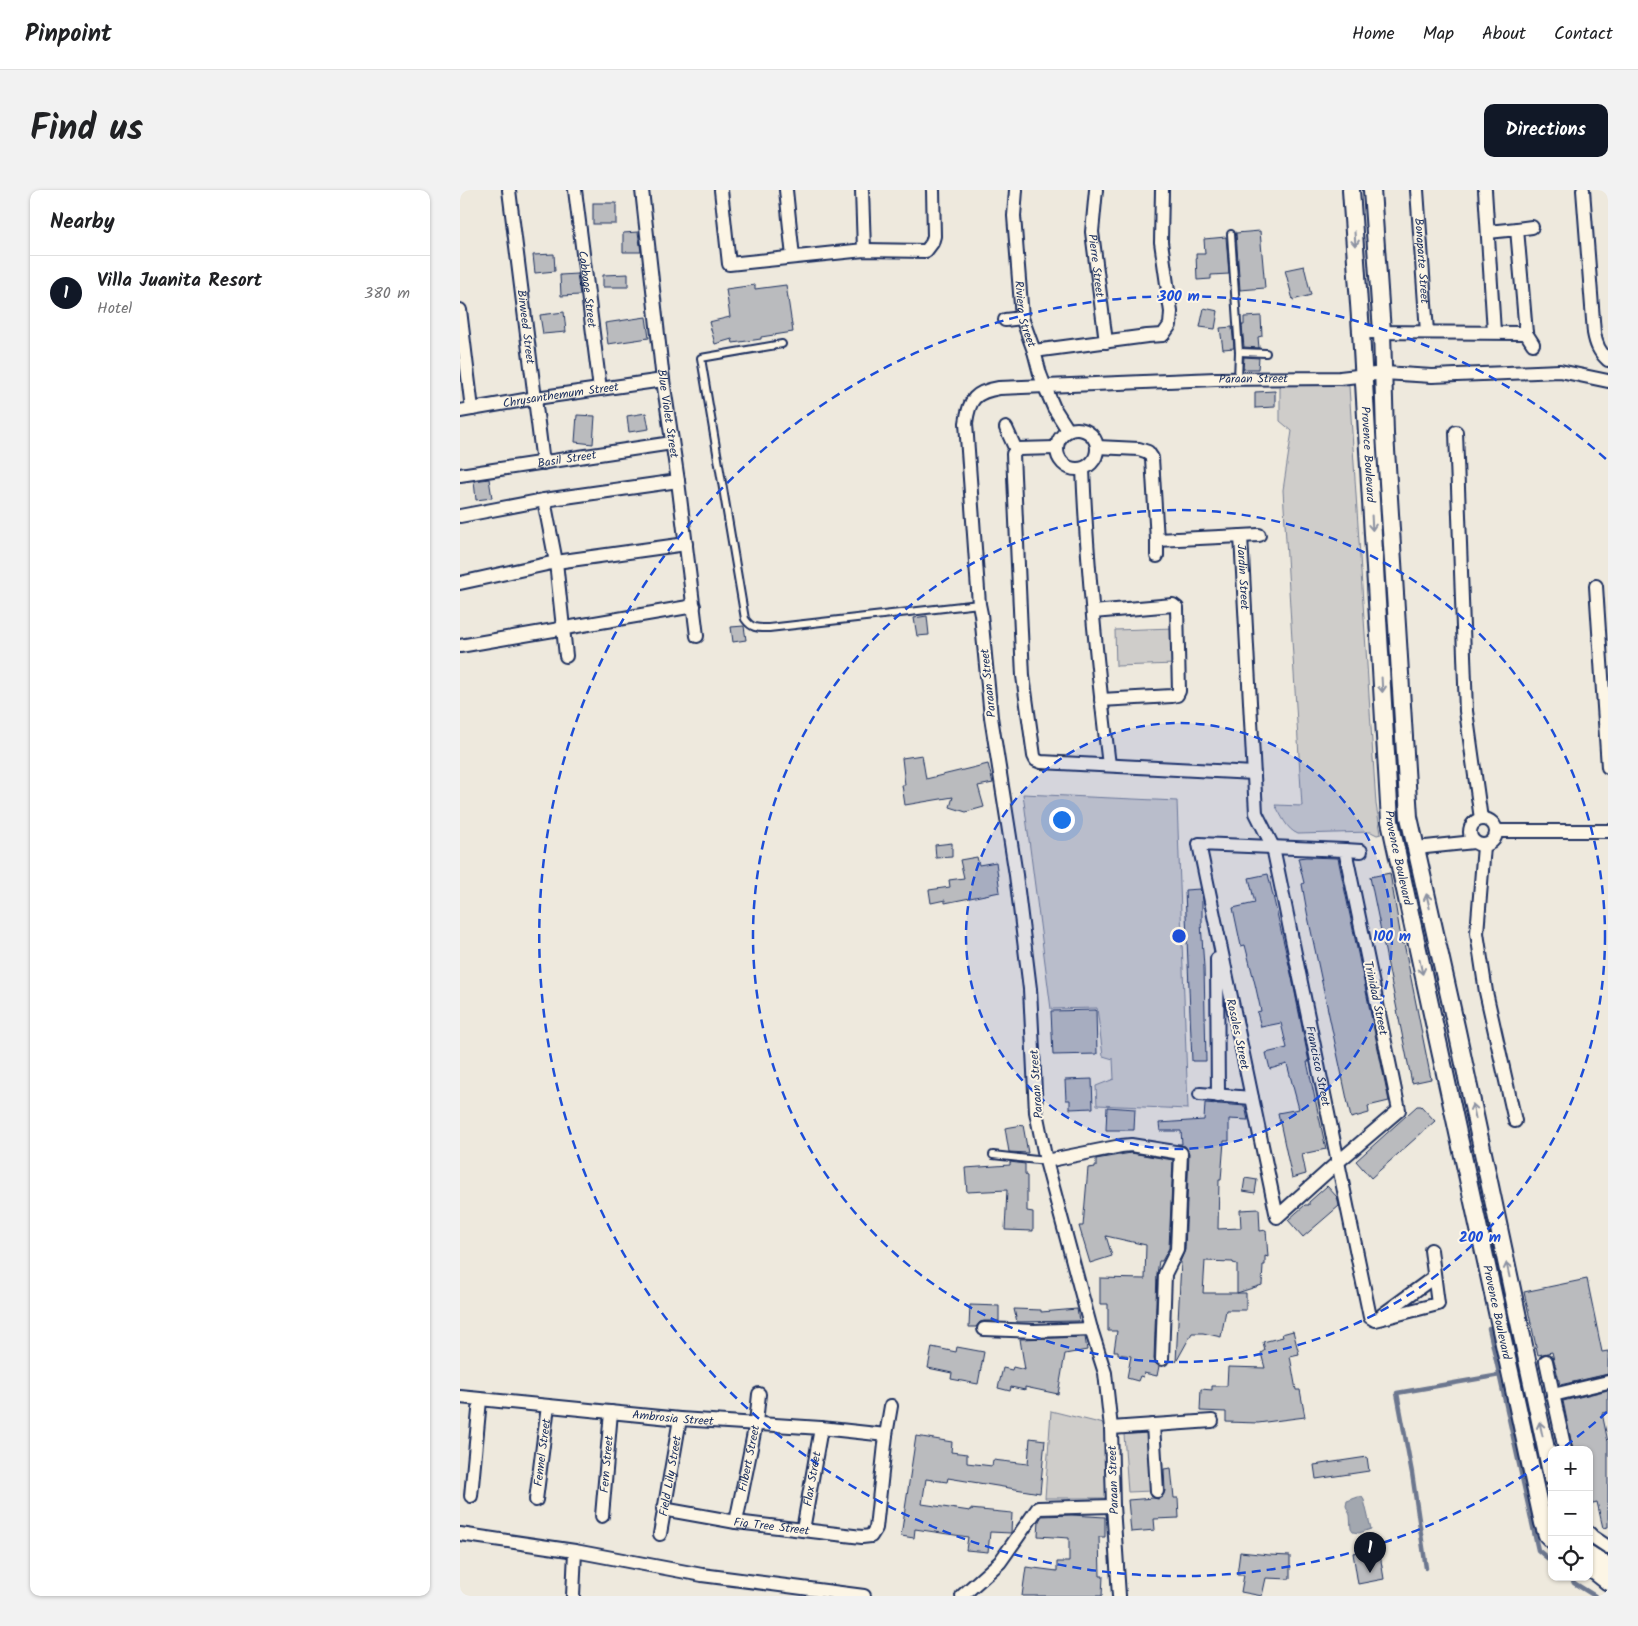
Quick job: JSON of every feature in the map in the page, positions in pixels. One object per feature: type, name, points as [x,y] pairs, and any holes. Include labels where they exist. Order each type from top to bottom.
[{"type":"street","name":"Birweed Street","points":[[509,190],[544,463]]},
{"type":"street","name":"Cabbage Street","points":[[575,190],[600,389]]},
{"type":"street","name":"Blue Violet Street","points":[[642,190],[663,380],[678,481],[697,636]]},
{"type":"street","points":[[721,190],[729,264],[864,250],[926,251],[932,243],[934,236],[933,190]]},
{"type":"street","points":[[786,190],[793,257]]},
{"type":"street","points":[[862,190],[864,250]]},
{"type":"street","name":"Riviera Street","points":[[1016,190],[1014,216],[1022,318],[1045,387],[1054,408],[1068,430]]},
{"type":"street","name":"Pierre Street","points":[[1096,190],[1092,232],[1106,342]]},
{"type":"street","points":[[1034,351],[1163,335],[1170,325],[1171,312],[1161,242],[1162,190]]},
{"type":"street","name":"Provence Boulevard","points":[[1351,190],[1390,821],[1543,1524],[1549,1536]]},
{"type":"street","name":"Provence Boulevard","points":[[1372,190],[1382,332],[1385,434],[1409,817],[1457,1031],[1548,1458]]},
{"type":"street","name":"Bonaparte Street","points":[[1417,190],[1426,332]]},
{"type":"street","points":[[1485,190],[1494,332]]},
{"type":"street","points":[[1583,190],[1594,333],[1596,345],[1602,355],[1608,360]]},
{"type":"street","points":[[1488,232],[1532,227]]},
{"type":"street","points":[[1517,229],[1526,332],[1533,344]]},
{"type":"street","points":[[460,310],[466,410]]},
{"type":"street","points":[[1005,320],[1022,318]]},
{"type":"street","points":[[1361,332],[1526,332]]},
{"type":"street","name":"Paraan Street","points":[[1119,1596],[1113,1506],[1111,1428],[1105,1373],[1091,1329],[1046,1161],[1036,1112],[1030,989],[1016,875],[991,717],[979,604],[966,423],[971,400],[988,390],[999,388],[1238,379],[1340,378],[1384,374],[1432,376],[1560,371],[1608,380]]},
{"type":"street","name":"Chrysanthemum Street","points":[[466,410],[663,380]]},
{"type":"street","points":[[1006,428],[1016,450]]},
{"type":"street","points":[[1075,428],[1083,429],[1090,433],[1095,439],[1097,447],[1097,454],[1094,460],[1083,469],[1070,468],[1064,465],[1057,455],[1056,448],[1062,435],[1068,430],[1075,428]]},
{"type":"street","points":[[1456,432],[1466,711],[1481,820]]},
{"type":"street","name":"Basil Street","points":[[460,475],[672,443]]},
{"type":"street","points":[[1097,447],[1139,449],[1148,452],[1152,458],[1158,556]]},
{"type":"street","points":[[1016,450],[1056,448]]},
{"type":"street","points":[[1016,450],[1013,454],[1023,676],[1036,760],[1041,762],[1108,766],[1254,773]]},
{"type":"street","points":[[1083,469],[1093,612],[1108,766]]},
{"type":"street","points":[[460,516],[544,500],[678,481]]},
{"type":"street","points":[[544,500],[556,562],[566,656]]},
{"type":"street","points":[[1241,536],[1259,535]]},
{"type":"street","name":"Jardin Street","points":[[1157,540],[1241,536],[1256,813]]},
{"type":"street","points":[[460,583],[556,562],[686,544]]},
{"type":"street","points":[[1596,586],[1608,767]]},
{"type":"street","points":[[1093,612],[1173,605],[1177,608],[1179,690],[1177,694],[1172,696],[1101,700]]},
{"type":"street","points":[[460,646],[694,606]]},
{"type":"street","name":"Francisco Street","points":[[1256,813],[1273,847],[1370,1317],[1375,1320]]},
{"type":"street","points":[[1390,821],[1409,817]]},
{"type":"street","points":[[1416,848],[1479,844],[1493,841],[1496,831],[1491,822],[1476,821],[1470,828],[1471,838],[1479,844]]},
{"type":"street","points":[[1496,831],[1608,831]]},
{"type":"street","name":"Rosales Street","points":[[1273,847],[1193,844],[1217,932],[1252,1098],[1272,1219],[1338,1162]]},
{"type":"street","points":[[1479,844],[1478,933],[1486,992],[1515,1121]]},
{"type":"street","points":[[1273,847],[1361,850]]},
{"type":"street","name":"Trinidad Street","points":[[1338,1162],[1399,1110],[1346,850]]},
{"type":"street","points":[[1217,932],[1218,1096]]},
{"type":"street","points":[[1200,1094],[1252,1098]]},
{"type":"street","points":[[1046,1161],[1131,1145],[1181,1153],[1177,1250],[1165,1274],[1162,1359]]},
{"type":"street","points":[[1375,1320],[1438,1304],[1431,1250]]},
{"type":"street","points":[[1375,1320],[1434,1277]]},
{"type":"street","points":[[984,1329],[1034,1331],[1091,1329]]},
{"type":"street","points":[[1546,1362],[1564,1446]]},
{"type":"street","points":[[1554,1394],[1608,1382]]},
{"type":"street","name":"Filbert Street","points":[[736,1522],[756,1423],[759,1394]]},
{"type":"street","name":"Ambrosia Street","points":[[460,1398],[680,1419],[821,1428],[886,1435]]},
{"type":"street","points":[[471,1496],[480,1400]]},
{"type":"street","name":"Fennel Street","points":[[536,1500],[548,1406]]},
{"type":"street","points":[[886,1435],[891,1406]]},
{"type":"street","name":"Fern Street","points":[[602,1516],[611,1412]]},
{"type":"street","name":"Field Lily Street","points":[[660,1534],[680,1419]]},
{"type":"street","points":[[1111,1428],[1212,1421]]},
{"type":"street","points":[[1153,1425],[1157,1491]]},
{"type":"street","name":"Flax Street","points":[[803,1530],[821,1428]]},
{"type":"street","name":"Fig Tree Street","points":[[663,1509],[736,1522],[862,1537],[871,1536],[876,1528],[886,1435]]},
{"type":"street","points":[[962,1596],[1000,1562],[1038,1508],[1113,1506]]},
{"type":"street","points":[[460,1534],[574,1551],[702,1575],[864,1596]]},
{"type":"street","points":[[1592,1536],[1608,1547]]},
{"type":"street","points":[[573,1596],[574,1551]]},
{"type":"street","points":[[1593,1557],[1608,1566]]},
{"type":"street","points":[[1593,1570],[1608,1582]]},
{"type":"lane","points":[[1231,234],[1239,352],[1238,379]]},
{"type":"lane","points":[[782,344],[701,358],[745,619],[749,625],[755,628],[769,628],[979,604]]},
{"type":"lane","points":[[1239,352],[1266,353]]},
{"type":"lane","points":[[993,1156],[1046,1161]]},
{"type":"shaded area","points":[[1280,383],[1349,386],[1376,804],[1381,834],[1377,835],[1371,832],[1298,834],[1287,826],[1275,805],[1302,806],[1283,490],[1292,431],[1280,421]]},
{"type":"shaded area","points":[[1174,628],[1176,664],[1116,666],[1115,630]]},
{"type":"shaded area","points":[[1023,794],[1177,801],[1188,1109],[1097,1105],[1096,1086],[1114,1079],[1113,1059],[1103,1056],[1097,1008],[1051,1009]]},
{"type":"shaded area","points":[[1051,1411],[1112,1426],[1113,1498],[1045,1498]]},
{"type":"shaded area","points":[[1149,1433],[1152,1491],[1128,1492],[1124,1434]]},
{"type":"shaded area","points":[[1362,1497],[1364,1500],[1371,1529],[1359,1533],[1353,1532],[1351,1529],[1350,1515],[1346,1506],[1347,1501]]},
{"type":"building","points":[[593,203],[616,203],[616,224],[593,224]]},
{"type":"building","points":[[1260,231],[1265,288],[1240,290],[1236,233]]},
{"type":"building","points":[[638,232],[641,252],[623,252],[623,233]]},
{"type":"building","points":[[1226,237],[1229,274],[1211,275],[1211,279],[1197,280],[1196,254],[1205,254],[1204,239]]},
{"type":"building","points":[[554,254],[555,271],[535,273],[533,255]]},
{"type":"building","points":[[1304,266],[1311,295],[1293,300],[1285,270]]},
{"type":"building","points":[[577,274],[580,295],[561,296],[560,275]]},
{"type":"building","points":[[628,274],[628,287],[603,287],[603,275]]},
{"type":"building","points":[[755,285],[755,289],[786,285],[793,332],[733,343],[732,339],[715,344],[709,322],[730,317],[726,289]]},
{"type":"building","points":[[1204,308],[1218,311],[1215,329],[1200,327]]},
{"type":"building","points":[[564,312],[566,332],[543,334],[540,315]]},
{"type":"building","points":[[1261,316],[1262,336],[1258,337],[1259,348],[1244,347],[1242,325],[1244,325],[1244,317]]},
{"type":"building","points":[[646,317],[649,338],[608,344],[605,323]]},
{"type":"building","points":[[1232,327],[1234,348],[1223,349],[1220,328]]},
{"type":"building","points":[[1244,357],[1259,358],[1258,369],[1243,369]]},
{"type":"building","points":[[1275,391],[1275,407],[1255,408],[1255,392]]},
{"type":"building","points":[[646,413],[649,429],[629,432],[627,416]]},
{"type":"building","points":[[577,415],[595,416],[593,444],[575,442]]},
{"type":"building","points":[[489,479],[492,498],[476,500],[474,481]]},
{"type":"building","points":[[927,616],[929,635],[917,636],[914,618]]},
{"type":"building","points":[[744,626],[746,640],[733,642],[731,627]]},
{"type":"building","points":[[922,755],[926,779],[988,764],[993,783],[978,786],[984,807],[966,812],[950,807],[953,797],[905,805],[902,785],[905,785],[902,758]]},
{"type":"building","points":[[952,843],[952,857],[936,858],[935,845]]},
{"type":"building","points":[[977,857],[979,865],[996,862],[1000,892],[945,903],[945,900],[931,903],[929,890],[950,887],[949,880],[964,878],[960,860]]},
{"type":"building","points":[[1298,858],[1338,858],[1389,1101],[1368,1106],[1369,1113],[1351,1118],[1302,884],[1304,883]]},
{"type":"building","points":[[1390,873],[1402,944],[1404,943],[1431,1079],[1412,1083],[1370,877]]},
{"type":"building","points":[[1268,874],[1292,978],[1309,1062],[1307,1062],[1326,1149],[1302,1154],[1306,1174],[1292,1178],[1278,1113],[1299,1109],[1287,1064],[1270,1069],[1266,1053],[1287,1048],[1281,1023],[1261,1027],[1257,1012],[1261,1011],[1255,984],[1245,945],[1241,946],[1233,908],[1255,903],[1249,878]]},
{"type":"building","points":[[1200,889],[1202,896],[1201,923],[1206,1061],[1192,1061],[1185,890]]},
{"type":"building","points":[[1096,1010],[1097,1054],[1053,1055],[1051,1011]]},
{"type":"building","points":[[1092,1079],[1093,1108],[1070,1109],[1070,1100],[1066,1100],[1065,1080]]},
{"type":"building","points":[[1205,1103],[1245,1106],[1248,1120],[1229,1119],[1229,1141],[1224,1141],[1221,1180],[1219,1180],[1218,1229],[1241,1228],[1240,1210],[1259,1209],[1260,1231],[1266,1230],[1268,1257],[1265,1256],[1265,1265],[1263,1265],[1262,1285],[1237,1293],[1246,1293],[1246,1310],[1226,1310],[1221,1337],[1203,1333],[1192,1333],[1176,1362],[1180,1262],[1185,1250],[1189,1153],[1185,1146],[1177,1144],[1182,1144],[1181,1131],[1160,1131],[1159,1123],[1204,1120]],"holes":[[[1205,1261],[1233,1262],[1237,1264],[1237,1293],[1203,1293]]]},
{"type":"building","points":[[1417,1106],[1421,1106],[1435,1121],[1371,1178],[1356,1161]]},
{"type":"building","points":[[1107,1107],[1135,1109],[1134,1130],[1106,1130]]},
{"type":"building","points":[[1023,1125],[1028,1153],[1009,1152],[1005,1128]]},
{"type":"building","points":[[1131,1153],[1173,1160],[1169,1248],[1162,1261],[1159,1261],[1157,1274],[1154,1359],[1155,1363],[1159,1366],[1157,1376],[1144,1373],[1143,1377],[1140,1376],[1138,1381],[1127,1378],[1131,1356],[1118,1354],[1118,1351],[1114,1351],[1117,1331],[1108,1331],[1108,1304],[1100,1304],[1100,1278],[1145,1279],[1146,1245],[1106,1236],[1112,1256],[1090,1263],[1079,1226],[1083,1226],[1088,1168],[1096,1167],[1096,1159]]},
{"type":"building","points":[[1010,1162],[1025,1164],[1027,1211],[1033,1212],[1033,1231],[1005,1230],[1007,1190],[967,1192],[965,1168],[1010,1165]]},
{"type":"building","points":[[1245,1178],[1257,1180],[1255,1193],[1243,1191]]},
{"type":"building","points":[[1327,1186],[1337,1197],[1339,1206],[1303,1237],[1288,1220],[1305,1205],[1309,1205],[1309,1202]]},
{"type":"building","points":[[1587,1279],[1602,1352],[1608,1351],[1608,1374],[1560,1385],[1552,1352],[1538,1355],[1524,1292]]},
{"type":"building","points":[[970,1305],[999,1306],[999,1321],[984,1321],[980,1322],[976,1327],[969,1327]]},
{"type":"building","points":[[1014,1309],[1041,1310],[1041,1312],[1077,1309],[1079,1321],[1017,1322]]},
{"type":"building","points":[[1293,1331],[1299,1354],[1290,1356],[1296,1390],[1300,1390],[1305,1417],[1258,1423],[1226,1422],[1226,1412],[1200,1411],[1201,1389],[1212,1390],[1212,1386],[1227,1386],[1228,1367],[1265,1368],[1261,1353],[1265,1350],[1263,1342],[1283,1337],[1282,1334]]},
{"type":"building","points":[[1085,1337],[1087,1350],[1065,1354],[1058,1394],[1025,1387],[1025,1390],[1011,1387],[1010,1391],[998,1388],[1003,1368],[1012,1370],[1013,1367],[1025,1370],[1020,1339]]},
{"type":"building","points":[[932,1347],[956,1352],[957,1347],[984,1352],[978,1384],[951,1379],[952,1373],[928,1368]]},
{"type":"building","points":[[1608,1390],[1608,1412],[1602,1413],[1608,1442],[1608,1527],[1603,1528],[1597,1502],[1593,1503],[1593,1446],[1572,1446],[1563,1401]]},
{"type":"building","points":[[916,1436],[952,1442],[951,1452],[967,1454],[967,1463],[992,1466],[993,1460],[1028,1464],[1030,1438],[1045,1440],[1040,1493],[948,1478],[947,1482],[926,1479],[922,1504],[970,1511],[970,1509],[1012,1513],[1011,1533],[990,1532],[988,1552],[966,1550],[968,1537],[915,1529],[914,1538],[901,1536]]},
{"type":"building","points":[[1367,1457],[1369,1471],[1316,1479],[1314,1465]]},
{"type":"building","points":[[1171,1468],[1174,1498],[1178,1498],[1179,1518],[1154,1519],[1155,1530],[1131,1532],[1128,1500],[1158,1499],[1162,1497],[1165,1491],[1164,1469]]},
{"type":"building","points":[[1042,1516],[1105,1517],[1105,1537],[1099,1537],[1100,1576],[1103,1576],[1102,1596],[1022,1596],[1026,1567],[1057,1571],[1057,1562],[1069,1562],[1069,1538],[1038,1536],[1039,1521]]},
{"type":"building","points":[[1379,1548],[1384,1579],[1358,1584],[1353,1553]]},
{"type":"building","points":[[1240,1552],[1290,1556],[1290,1579],[1266,1578],[1262,1596],[1241,1592],[1244,1575],[1237,1575]]},
{"type":"waterway","points":[[1489,1328],[1538,1550],[1548,1559]]},
{"type":"waterway","points":[[1426,1568],[1412,1473],[1397,1393],[1500,1375]]},
{"type":"waterway","points":[[1573,1581],[1595,1596]]},
{"type":"place","name":"Villa Juanita Resort","points":[[1370,1573]]}]
